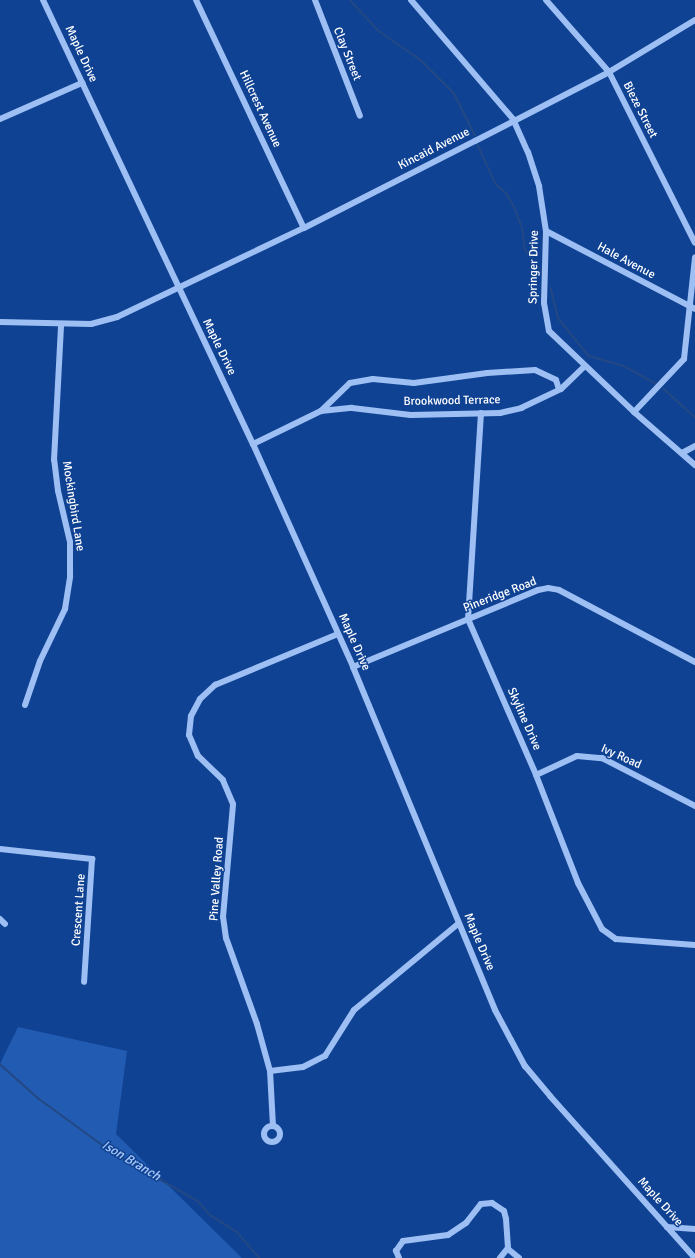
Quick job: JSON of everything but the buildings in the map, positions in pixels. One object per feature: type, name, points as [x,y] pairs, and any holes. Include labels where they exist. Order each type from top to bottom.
[{"type":"street","name":"Maple Drive","points":[[43,0],[254,444],[353,667],[496,1010],[525,1066],[695,1258]]},
{"type":"street","name":"Hillcrest Avenue","points":[[196,0],[304,228]]},
{"type":"street","name":"Clay Street","points":[[315,0],[360,116]]},
{"type":"street","name":"Springer Drive","points":[[411,0],[513,119],[535,170],[546,231],[544,303],[546,323],[555,339],[634,412],[695,465]]},
{"type":"street","name":"Bieze Street","points":[[546,0],[608,72],[695,243]]},
{"type":"street","name":"Kincaid Avenue","points":[[0,322],[61,325],[91,324],[117,318],[304,228],[513,119],[608,72],[695,20]]},
{"type":"street","points":[[0,119],[82,83]]},
{"type":"street","name":"Hale Avenue","points":[[546,231],[692,308]]},
{"type":"street","points":[[634,412],[684,359],[692,308],[695,258]]},
{"type":"street","name":"Mockingbird Lane","points":[[25,705],[40,661],[65,609],[70,576],[70,542],[58,491],[54,460],[61,325]]},
{"type":"street","name":"Brookwood Terrace","points":[[254,444],[321,411],[352,408],[411,415],[500,413],[521,408],[559,390],[585,366]]},
{"type":"street","points":[[321,411],[350,383],[373,379],[414,383],[487,373],[535,370],[556,380],[559,390]]},
{"type":"street","name":"Skyline Drive","points":[[481,413],[468,619],[536,775],[578,883],[602,929],[616,939],[695,945]]},
{"type":"street","points":[[682,453],[695,446]]},
{"type":"street","name":"Pineridge Road","points":[[353,667],[538,590],[552,589],[695,662]]},
{"type":"street","name":"Pine Valley Road","points":[[273,1126],[270,1071],[257,1024],[226,938],[223,922],[233,804],[222,780],[198,756],[189,735],[191,716],[200,699],[215,685],[338,634]]},
{"type":"street","name":"Ivy Road","points":[[536,775],[577,756],[602,758],[695,806]]},
{"type":"street","name":"Crescent Lane","points":[[0,849],[92,859],[84,982]]},
{"type":"street","points":[[0,919],[5,924]]},
{"type":"street","points":[[270,1071],[302,1067],[325,1056],[354,1010],[459,923]]},
{"type":"street","points":[[399,1258],[396,1251],[403,1242],[448,1235],[466,1224],[481,1204],[492,1203],[504,1211],[508,1249],[519,1258]]},
{"type":"street","points":[[667,1227],[695,1229]]},
{"type":"street","points":[[500,1258],[508,1249]]},
{"type":"shaded area","points":[[18,1027],[127,1051],[116,1134],[242,1258],[0,1258],[0,1064]]},
{"type":"waterway","points":[[350,0],[379,31],[421,60],[454,93],[475,135]]},
{"type":"waterway","points":[[478,145],[496,184],[507,194],[515,208],[523,230],[525,249],[542,272]]},
{"type":"waterway","points":[[551,288],[559,319],[589,356],[624,366],[657,384]]},
{"type":"waterway","points":[[664,389],[695,417]]},
{"type":"waterway","name":"Ison Branch","points":[[0,1064],[38,1098],[112,1152],[198,1201],[210,1215],[237,1232],[260,1258]]}]
